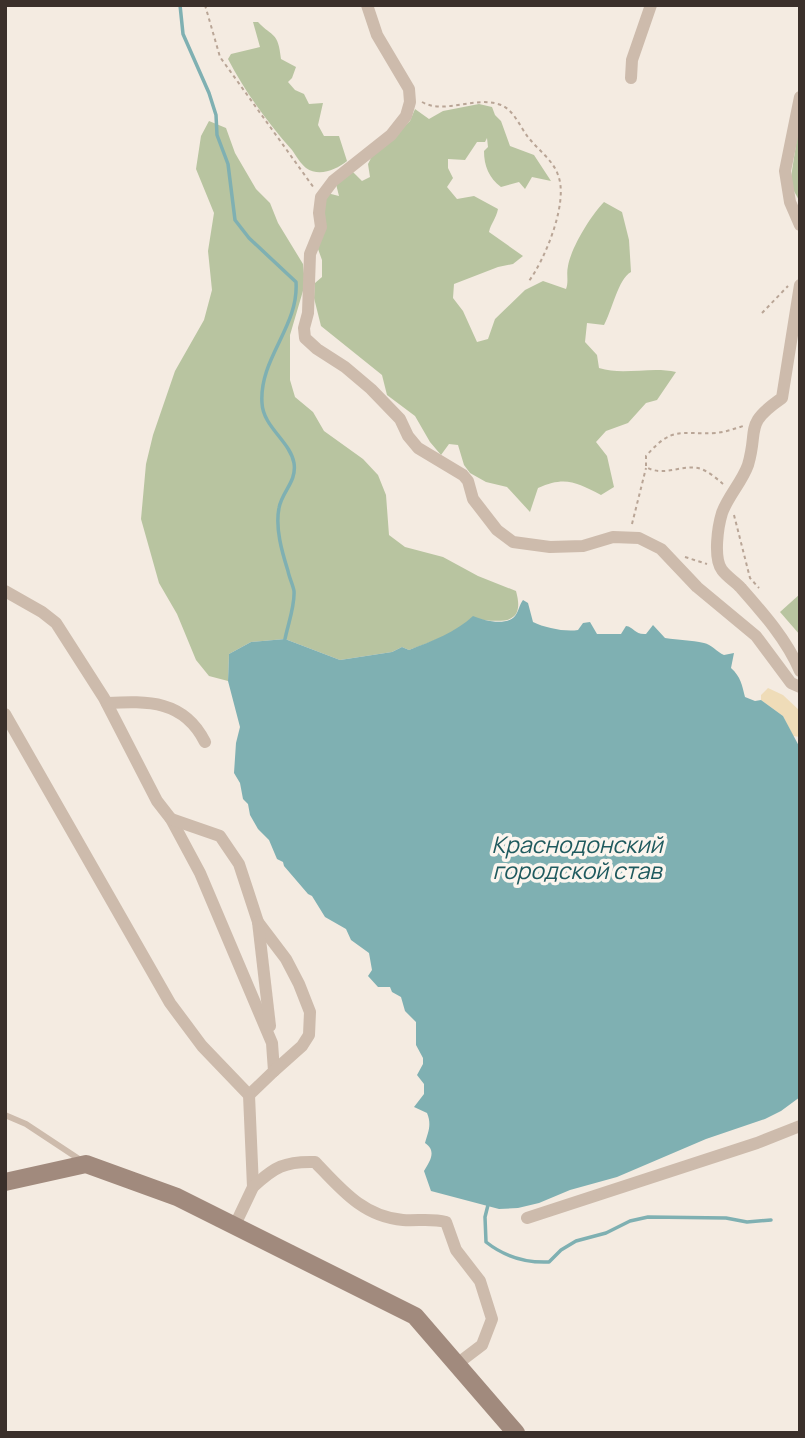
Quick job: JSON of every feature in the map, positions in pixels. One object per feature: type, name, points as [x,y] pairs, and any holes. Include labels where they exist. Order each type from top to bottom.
[{"type":"main road","points":[[5,1182],[86,1164],[177,1197],[415,1316],[516,1433]]},
{"type":"street","points":[[367,5],[377,35],[409,89],[410,102],[405,116],[391,135],[333,181],[321,197],[321,227],[310,254],[305,338],[371,389],[400,419],[418,449],[463,475],[481,510],[497,530],[513,542],[550,547],[583,547],[612,537],[639,538],[661,548],[696,587],[756,636],[791,683],[800,687]]},
{"type":"street","points":[[631,78],[632,61],[650,5]]},
{"type":"street","points":[[800,97],[785,171],[790,202],[800,225]]},
{"type":"street","points":[[795,284],[782,398],[761,412],[753,430],[747,468],[723,511],[716,543],[720,569],[739,585],[764,616],[793,654],[800,671]]},
{"type":"street","points":[[5,591],[42,611],[56,623],[107,703],[157,801],[171,819],[200,873],[272,1043]]},
{"type":"street","points":[[107,703],[139,701],[162,704],[197,727],[205,742]]},
{"type":"street","points":[[5,714],[170,1003],[202,1046],[249,1096],[253,1187]]},
{"type":"street","points":[[171,819],[220,836],[239,864],[258,922],[274,1071]]},
{"type":"street","points":[[249,1096],[302,1046],[309,1035],[310,1012],[286,959],[258,922]]},
{"type":"street","points":[[527,1219],[757,1143],[800,1126]]},
{"type":"street","points":[[234,1227],[253,1187],[281,1165],[296,1161],[314,1162],[358,1205],[384,1217],[446,1222],[456,1250],[480,1281],[492,1318],[482,1345],[457,1364]]},
{"type":"lane","points":[[5,1115],[26,1124],[86,1164]]},
{"type":"path","points":[[205,5],[220,57],[321,197]]},
{"type":"path","points":[[409,89],[418,99],[432,107],[471,102],[502,105],[513,113],[529,139],[554,166],[559,176],[560,201],[546,252],[529,281]]},
{"type":"path","points":[[762,313],[795,284]]},
{"type":"path","points":[[629,538],[646,467],[646,456],[665,438],[676,433],[716,433],[745,426],[761,412]]},
{"type":"path","points":[[646,467],[655,472],[699,468],[725,485],[749,575],[759,588],[764,616]]},
{"type":"path","points":[[685,556],[720,569],[749,575]]},
{"type":"green space","points":[[253,22],[258,22],[274,36],[281,59],[296,67],[288,82],[295,90],[304,94],[309,104],[323,103],[318,125],[324,136],[339,136],[347,161],[333,170],[311,171],[300,162],[266,118],[228,59],[231,54],[260,47]]},
{"type":"green space","points":[[479,104],[492,107],[501,121],[510,146],[534,155],[551,181],[532,177],[525,189],[519,182],[501,187],[490,176],[486,167],[484,151],[488,147],[487,138],[485,142],[477,142],[465,160],[448,159],[448,168],[453,178],[447,187],[457,199],[474,196],[498,209],[489,232],[523,256],[513,264],[454,284],[453,298],[463,311],[477,342],[488,339],[495,319],[525,290],[543,281],[566,289],[573,250],[604,202],[622,212],[629,240],[631,272],[622,281],[604,325],[587,323],[585,342],[597,355],[599,368],[676,372],[657,400],[646,403],[628,423],[606,431],[596,442],[607,456],[614,487],[601,495],[570,482],[547,484],[538,488],[530,512],[507,487],[486,482],[470,473],[464,465],[458,445],[449,444],[441,455],[415,416],[387,395],[382,375],[321,326],[314,298],[315,283],[322,277],[322,260],[318,249],[327,193],[339,196],[336,184],[352,171],[362,181],[370,177],[368,164],[371,158],[410,121],[415,109],[429,119],[443,111]]},
{"type":"green space","points":[[800,118],[800,202],[790,184]]},
{"type":"green space","points":[[209,121],[226,128],[235,153],[256,189],[270,203],[278,223],[303,264],[305,284],[290,335],[290,380],[295,397],[313,412],[324,431],[363,459],[378,475],[386,495],[389,535],[405,547],[443,557],[478,576],[516,591],[517,612],[513,617],[498,621],[470,619],[451,633],[409,650],[402,647],[392,652],[340,660],[285,639],[251,642],[229,654],[228,681],[209,676],[196,660],[177,614],[159,583],[141,519],[146,464],[153,435],[175,371],[204,320],[212,290],[208,251],[214,213],[196,169],[201,136]]},
{"type":"green space","points":[[800,594],[800,635],[780,612]]},
{"type":"sand","points":[[768,688],[783,695],[800,711],[800,737],[793,736],[783,716],[761,700],[761,695]]},
{"type":"water","name":"Краснодонский городской став","points":[[523,600],[528,603],[533,622],[549,628],[578,630],[583,623],[590,622],[597,634],[621,634],[626,626],[646,634],[653,625],[665,638],[707,644],[724,655],[734,653],[731,668],[739,678],[745,697],[761,700],[783,716],[800,748],[800,1097],[765,1119],[706,1139],[617,1177],[570,1190],[539,1203],[499,1209],[431,1191],[424,1171],[432,1153],[425,1143],[429,1121],[427,1113],[414,1107],[424,1094],[424,1084],[417,1075],[423,1058],[416,1045],[416,1022],[405,1011],[401,997],[392,992],[390,987],[378,987],[368,976],[372,970],[369,953],[351,940],[346,929],[325,917],[312,896],[283,862],[277,859],[269,840],[258,829],[250,815],[234,773],[240,727],[228,681],[229,654],[251,642],[285,639],[340,660],[392,652],[402,647],[409,650],[435,640],[473,616],[495,622],[507,621],[516,614]]},
{"type":"waterway","points":[[180,5],[183,34],[216,115],[217,135],[228,164],[235,220],[249,238],[296,282],[292,314],[266,371],[262,403],[263,412],[292,455],[294,463],[293,476],[281,502],[278,516],[281,548],[294,591],[285,639]]},
{"type":"waterway","points":[[488,1205],[485,1217],[486,1242],[508,1255],[540,1262],[549,1262],[561,1250],[576,1241],[648,1217],[726,1218],[747,1222],[771,1220]]}]
